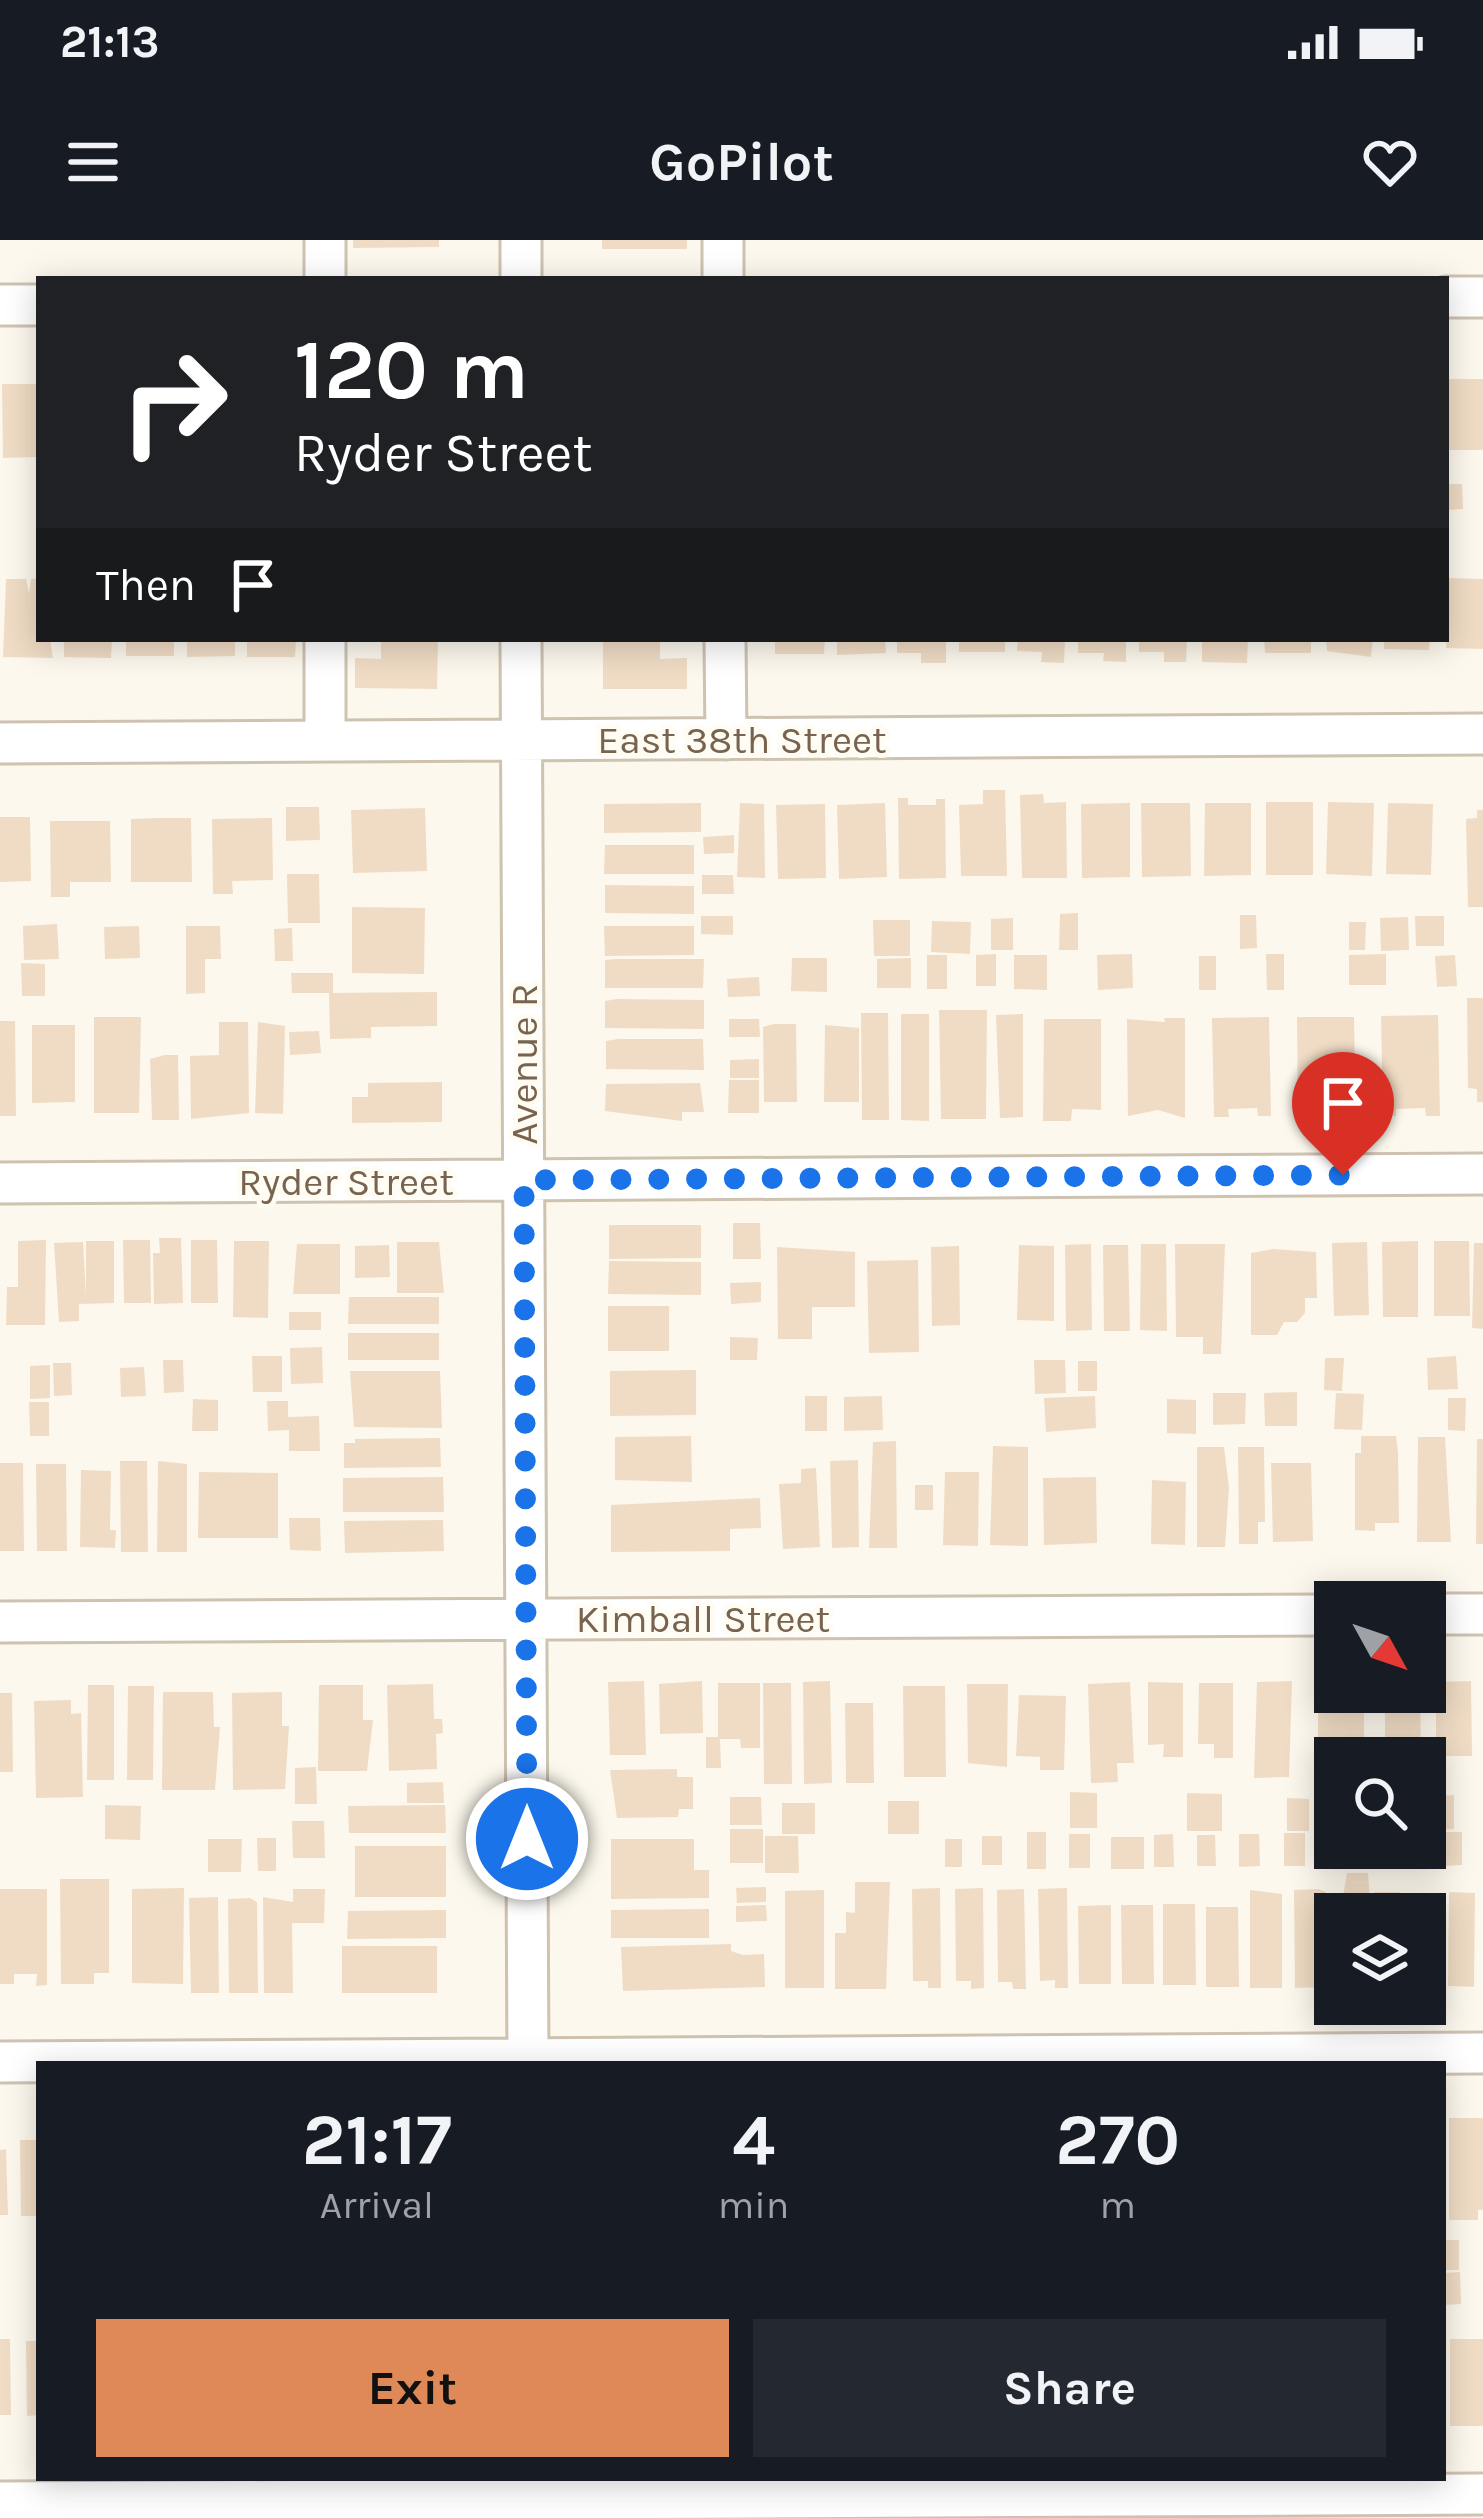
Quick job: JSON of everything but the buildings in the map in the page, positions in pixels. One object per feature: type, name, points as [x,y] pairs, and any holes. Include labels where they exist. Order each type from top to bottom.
[{"type":"street","points":[[325,240],[325,276]]},
{"type":"street","points":[[521,240],[521,276]]},
{"type":"street","points":[[723,240],[723,276]]},
{"type":"street","points":[[1449,297],[1483,297]]},
{"type":"street","points":[[0,305],[36,305]]},
{"type":"street","points":[[325,642],[326,741]]},
{"type":"street","name":"Avenue R","points":[[521,642],[528,2061]]},
{"type":"street","points":[[725,642],[726,739]]},
{"type":"street","name":"East 38th Street","points":[[0,743],[1483,734]]},
{"type":"street","name":"Ryder Street","points":[[0,1183],[1483,1174]]},
{"type":"street","points":[[1446,1614],[1483,1614]]},
{"type":"street","name":"Kimball Street","points":[[0,1622],[1314,1615]]},
{"type":"street","points":[[634,2061],[1483,2053]]},
{"type":"street","points":[[0,2062],[36,2062]]},
{"type":"street","points":[[0,2502],[1483,2494]]},
{"type":"route","points":[[527,1839],[524,1180],[1343,1175]]}]
